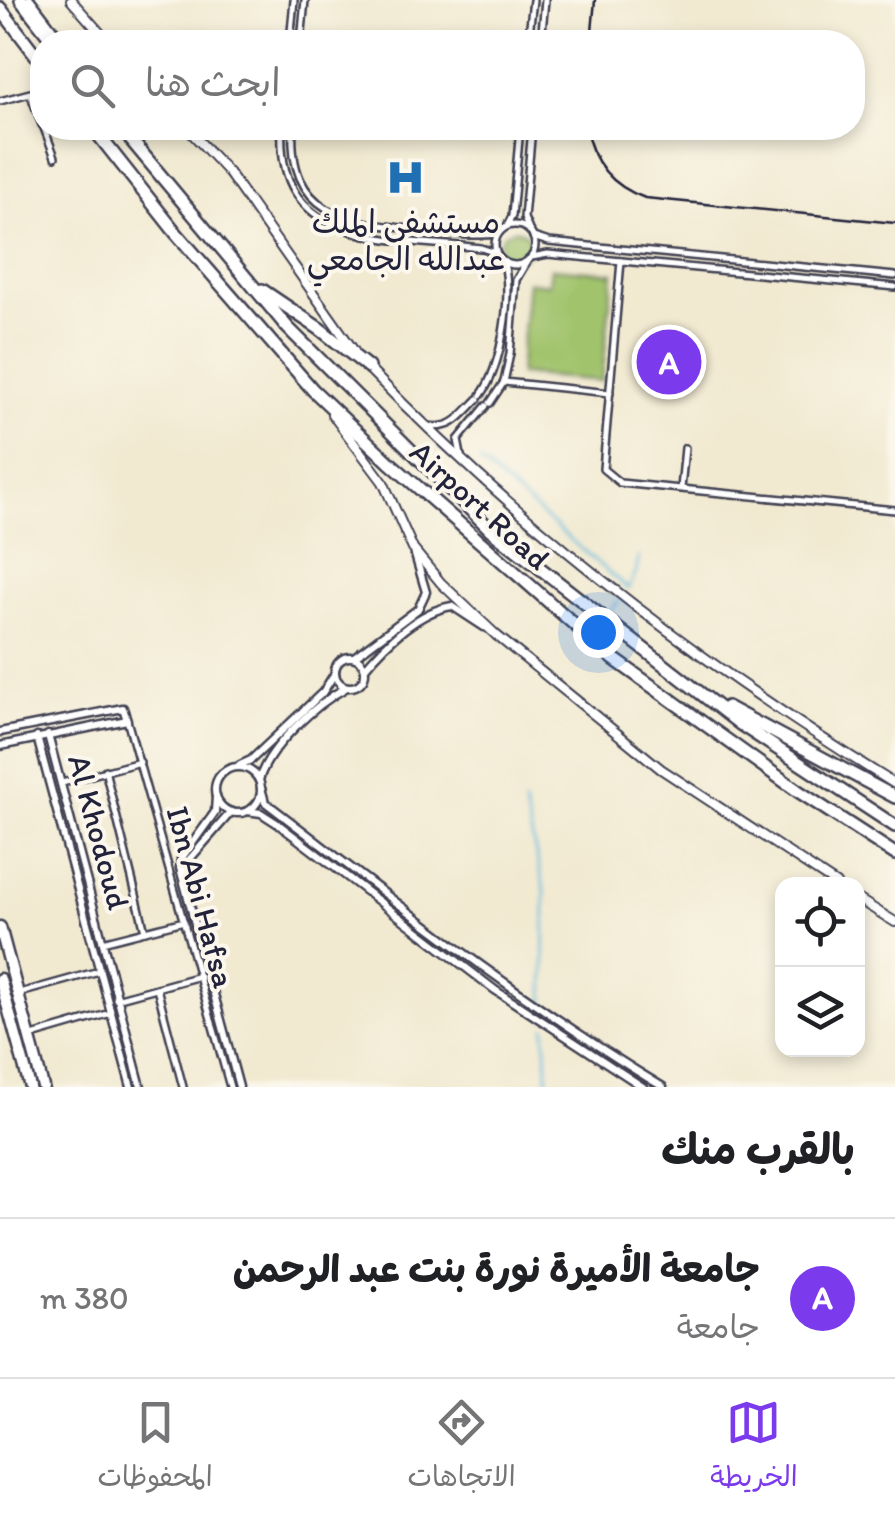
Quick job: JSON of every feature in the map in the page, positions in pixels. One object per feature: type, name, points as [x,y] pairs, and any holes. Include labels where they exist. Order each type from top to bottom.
[{"type":"highway","points":[[21,0],[47,30]]},
{"type":"highway","points":[[0,8],[30,48]]},
{"type":"highway","name":"Airport Road","points":[[103,140],[176,233],[314,390],[479,542],[614,659],[676,706],[895,854]]},
{"type":"highway","name":"Airport Road","points":[[131,140],[288,328],[491,530],[740,724],[895,826]]},
{"type":"highway","points":[[250,282],[320,328],[368,367]]},
{"type":"highway","points":[[479,542],[491,530]]},
{"type":"highway","points":[[672,674],[774,735],[895,797]]},
{"type":"main road","points":[[28,0],[49,30]]},
{"type":"main road","points":[[71,0],[97,30]]},
{"type":"main road","points":[[0,17],[30,48]]},
{"type":"main road","points":[[198,140],[228,172],[368,367],[464,462],[634,603],[741,682],[895,784]]},
{"type":"main road","points":[[314,390],[375,469],[413,549],[441,583],[496,635],[661,768],[825,877]]},
{"type":"main road","points":[[865,903],[895,922]]},
{"type":"main road","points":[[0,927],[43,1087]]},
{"type":"main road","points":[[0,979],[30,1087]]},
{"type":"street","points":[[291,30],[294,0]]},
{"type":"street","points":[[302,30],[306,0]]},
{"type":"street","points":[[529,30],[532,0]]},
{"type":"street","points":[[542,30],[545,0]]},
{"type":"street","points":[[0,101],[30,93]]},
{"type":"street","points":[[49,140],[56,157]]},
{"type":"street","points":[[282,140],[288,179],[307,206],[327,223],[362,236],[480,248],[516,266],[548,254],[895,286]]},
{"type":"street","points":[[293,140],[293,154],[302,181],[321,205],[343,218],[469,236],[498,234],[508,226],[514,205],[519,140]]},
{"type":"street","points":[[464,462],[457,448],[458,440],[504,382],[516,280],[530,258],[532,235],[524,218],[531,140]]},
{"type":"street","points":[[508,226],[520,226],[549,242],[895,276]]},
{"type":"street","points":[[496,254],[498,234]]},
{"type":"street","points":[[622,261],[603,469],[620,483],[895,510]]},
{"type":"street","points":[[427,426],[444,428],[454,424],[491,381],[499,355],[507,276],[504,262]]},
{"type":"street","points":[[504,382],[610,393]]},
{"type":"street","points":[[681,488],[685,448]]},
{"type":"street","points":[[240,1087],[183,879],[181,859],[215,812],[218,781],[251,760],[323,692],[340,660],[354,657],[418,610],[426,592],[413,549]]},
{"type":"street","points":[[247,811],[258,802],[271,753],[328,698],[363,682],[366,668],[378,652],[433,609],[452,606],[496,635]]},
{"type":"street","points":[[354,657],[366,668]]},
{"type":"street","points":[[335,673],[340,684],[347,687]]},
{"type":"street","points":[[0,732],[124,708],[127,720],[0,746]]},
{"type":"street","name":"Ibn Abi Hafsa","points":[[127,720],[230,1087]]},
{"type":"street","name":"Al Khodoud","points":[[48,734],[141,1087]]},
{"type":"street","name":"Al Khodoud","points":[[38,738],[131,1087]]},
{"type":"street","points":[[62,783],[140,762]]},
{"type":"street","points":[[235,767],[250,770],[265,802],[457,949],[599,1048],[663,1087]]},
{"type":"street","name":"Al Khodoud","points":[[105,770],[146,931]]},
{"type":"street","points":[[216,796],[232,812],[260,813],[278,824],[495,990],[643,1087]]},
{"type":"street","points":[[183,879],[188,860],[232,812]]},
{"type":"street","points":[[102,942],[184,921]]},
{"type":"street","points":[[18,993],[100,971]]},
{"type":"street","points":[[116,998],[200,976]]},
{"type":"street","points":[[157,988],[184,1087]]},
{"type":"street","points":[[30,1037],[110,1013]]},
{"type":"green space","points":[[515,230],[526,234],[530,245],[526,256],[515,260],[504,256],[500,245],[504,234]]},
{"type":"green space","points":[[551,268],[613,273],[602,381],[519,374],[528,282],[549,284]]},
{"type":"waterway","points":[[480,462],[628,589],[639,556]]},
{"type":"waterway","points":[[609,613],[618,602]]},
{"type":"waterway","points":[[524,803],[545,892],[544,1019]]},
{"type":"waterway","points":[[545,1027],[548,1087]]},
{"type":"tram line","points":[[592,30],[595,0]]},
{"type":"tram line","points":[[589,140],[613,180],[645,198],[895,223]]},
{"type":"place","name":"مستشفى الملك عبدالله الجامعي","points":[[406,177]]},
{"type":"place","name":"جامعة الأميرة نورة بنت عبد الرحمن","points":[[669,362]]}]
